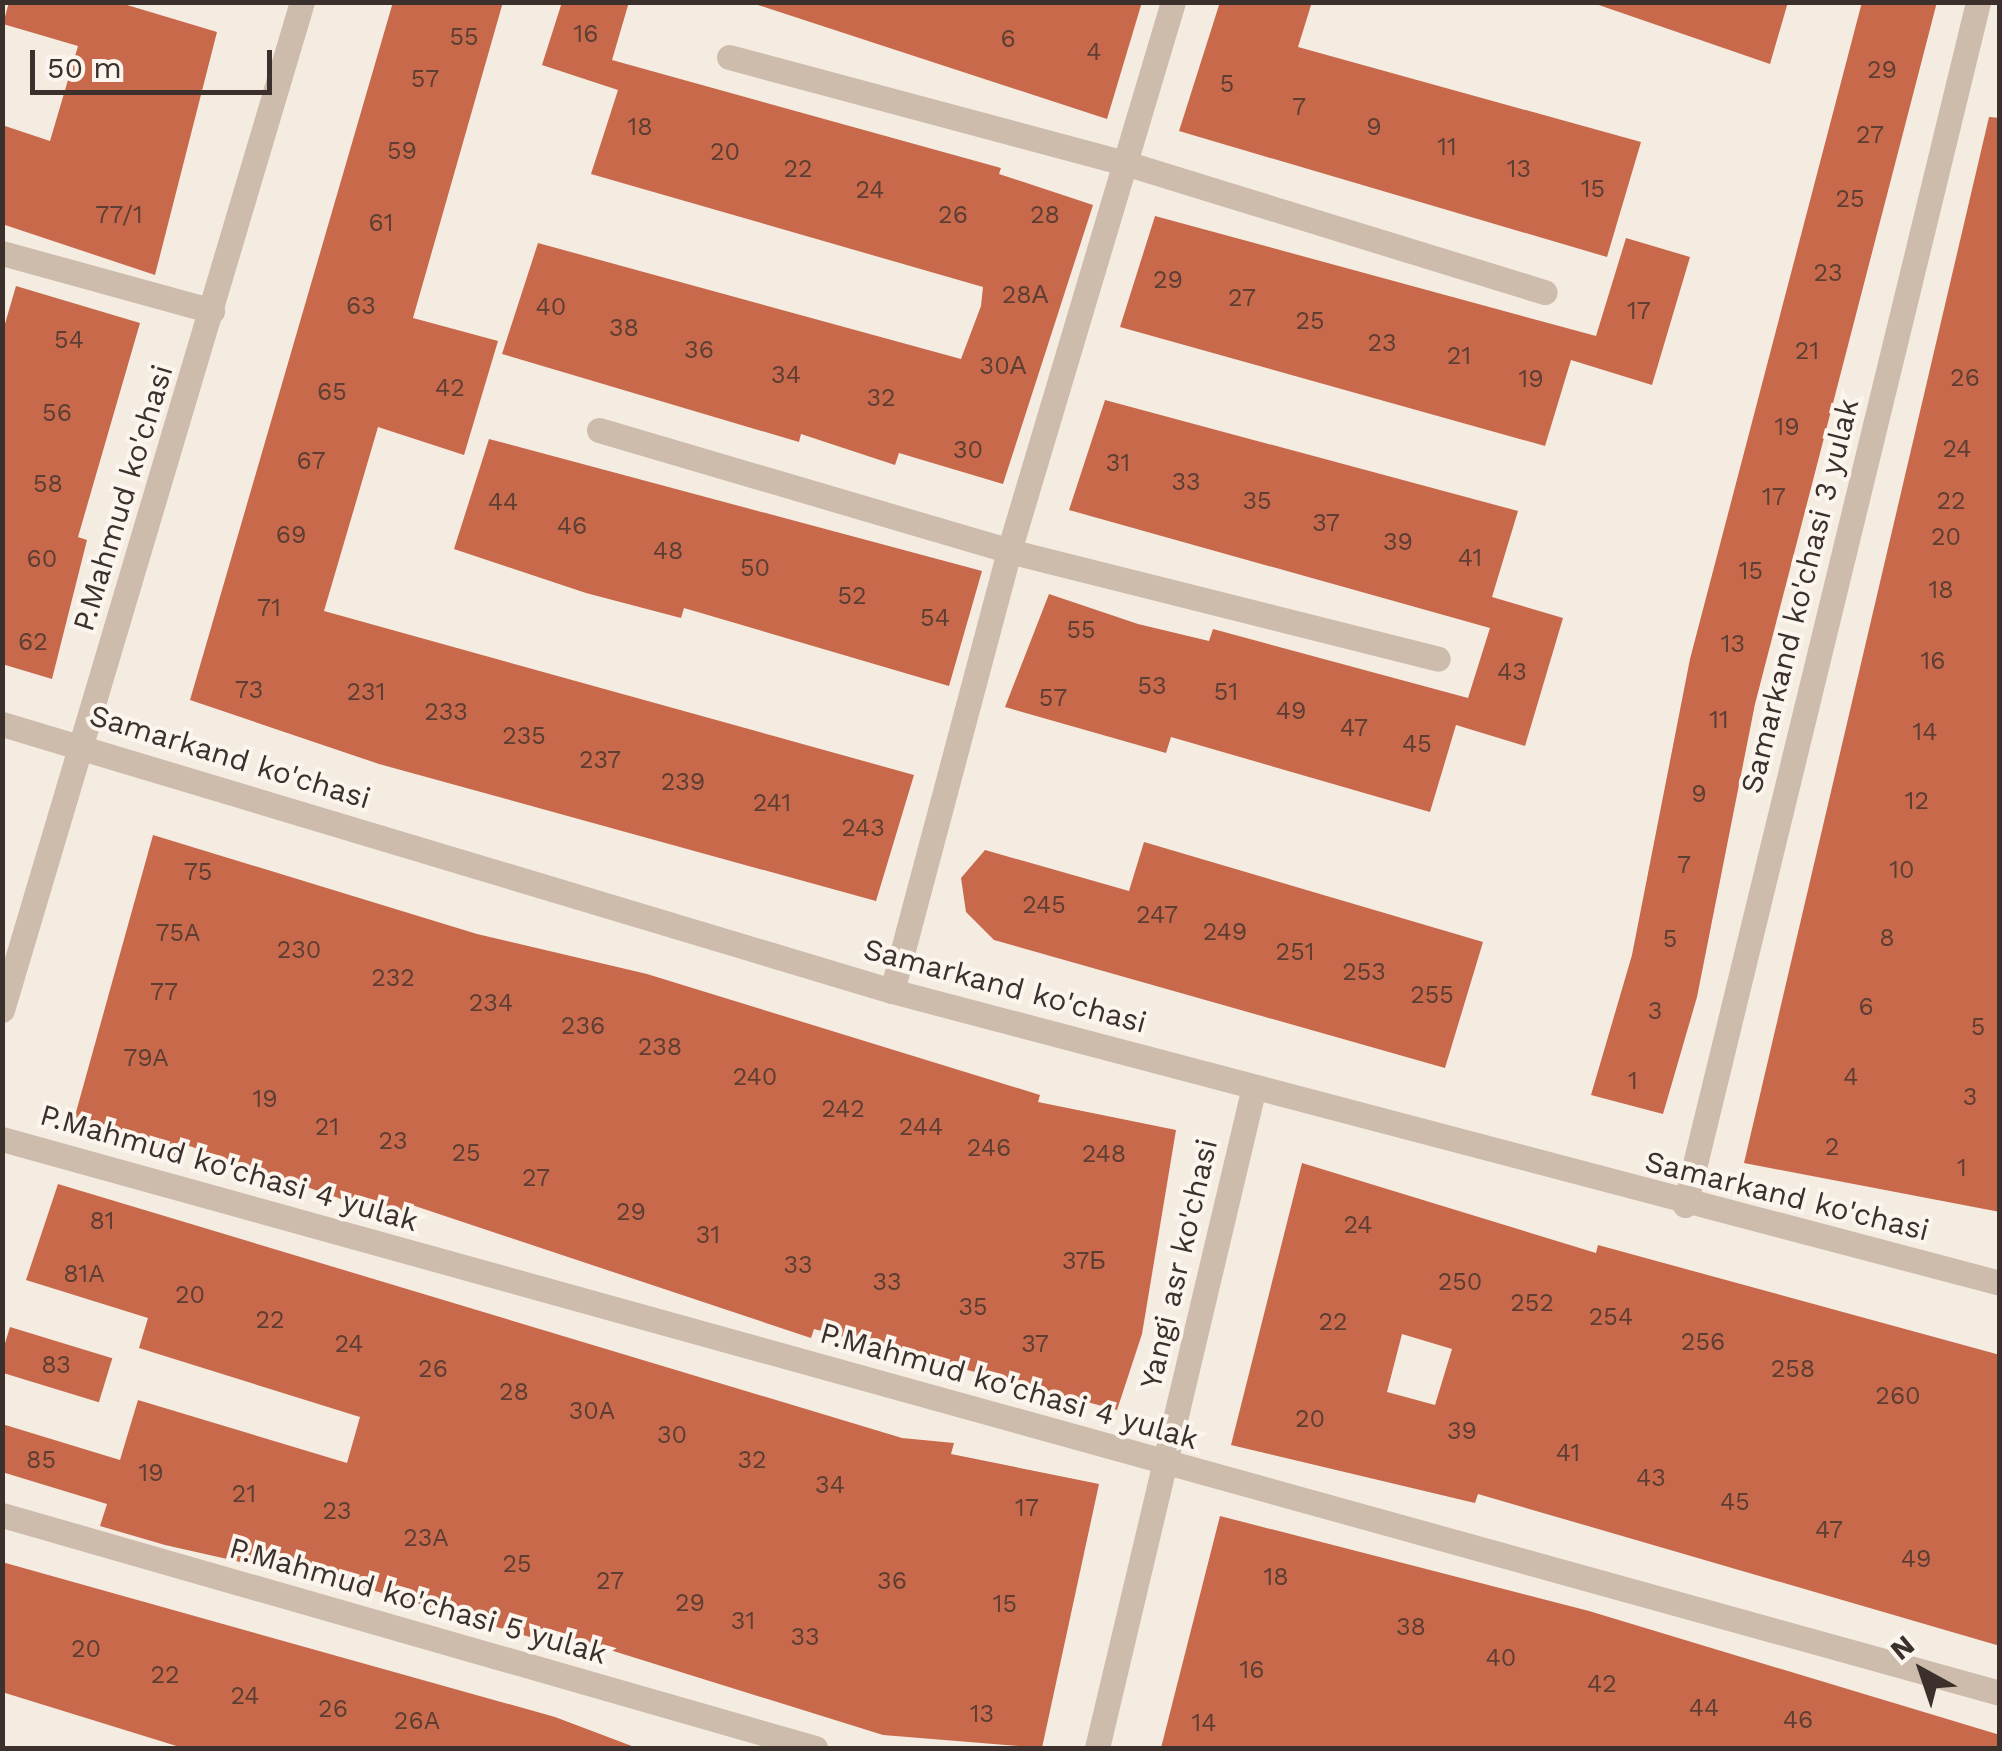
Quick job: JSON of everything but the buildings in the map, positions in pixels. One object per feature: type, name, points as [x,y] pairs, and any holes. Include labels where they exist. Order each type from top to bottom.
[{"type":"street","name":"P.Mahmud ko'chasi","points":[[2,1010],[302,2]]},
{"type":"street","points":[[892,991],[1008,551],[1173,2]]},
{"type":"street","name":"Samarkand ko'chasi 3 yulak","points":[[1685,1204],[1978,2]]},
{"type":"street","points":[[729,56],[1125,163],[1545,292]]},
{"type":"street","points":[[2,253],[212,311]]},
{"type":"street","points":[[599,430],[1008,551],[1438,659]]},
{"type":"street","name":"Samarkand ko'chasi","points":[[2,724],[892,991],[1685,1204],[2000,1283]]},
{"type":"street","name":"Yangi asr ko'chasi","points":[[1097,1748],[1254,1087]]},
{"type":"street","name":"P.Mahmud ko'chasi 4 yulak","points":[[2,1138],[2000,1694]]},
{"type":"street","name":"P.Mahmud ko'chasi 5 yulak","points":[[2,1516],[815,1748]]}]
